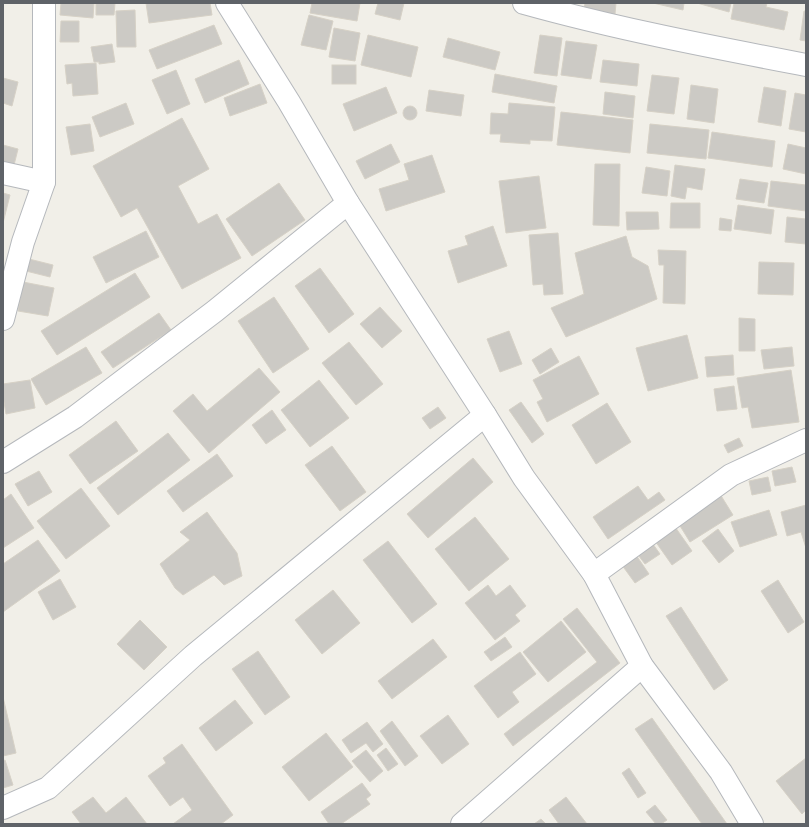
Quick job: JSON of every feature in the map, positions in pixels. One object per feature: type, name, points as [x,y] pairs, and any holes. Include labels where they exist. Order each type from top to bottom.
[{"type":"street","points":[[3,319],[23,242],[44,182],[44,3]]},
{"type":"street","points":[[227,3],[289,102],[348,203],[524,478],[594,574],[642,666],[721,772],[752,824]]},
{"type":"street","points":[[524,3],[562,8],[712,47],[806,66]]},
{"type":"street","points":[[3,173],[44,182]]},
{"type":"street","points":[[4,459],[82,412],[215,311],[348,203]]},
{"type":"street","points":[[3,808],[48,788],[193,656],[485,415]]},
{"type":"street","points":[[594,574],[731,474],[806,440]]},
{"type":"street","points":[[462,824],[642,666]]},
{"type":"building","points":[[61,3],[94,3],[93,18],[60,15]]},
{"type":"building","points":[[96,3],[115,3],[114,15],[96,15]]},
{"type":"building","points":[[146,3],[210,3],[212,15],[149,23]]},
{"type":"building","points":[[312,3],[360,3],[357,21],[310,13]]},
{"type":"building","points":[[378,3],[404,3],[400,20],[375,14]]},
{"type":"building","points":[[585,3],[616,3],[615,14],[584,10]]},
{"type":"building","points":[[653,3],[684,3],[683,10]]},
{"type":"building","points":[[697,3],[731,3],[729,12]]},
{"type":"building","points":[[734,3],[767,3],[766,7],[788,12],[784,30],[731,19]]},
{"type":"building","points":[[135,10],[136,47],[117,47],[116,11]]},
{"type":"building","points":[[804,11],[806,11],[806,41],[800,40]]},
{"type":"building","points":[[309,15],[333,21],[326,50],[301,45]]},
{"type":"building","points":[[61,21],[79,21],[79,42],[60,42]]},
{"type":"building","points":[[214,25],[222,44],[157,69],[149,50]]},
{"type":"building","points":[[334,28],[360,33],[355,61],[329,57]]},
{"type":"building","points":[[368,35],[418,47],[411,77],[361,65]]},
{"type":"building","points":[[540,35],[562,38],[557,76],[534,73]]},
{"type":"building","points":[[448,38],[500,52],[495,70],[443,57]]},
{"type":"building","points":[[566,41],[597,45],[591,79],[561,75]]},
{"type":"building","points":[[112,44],[115,62],[99,64],[99,62],[94,62],[91,47]]},
{"type":"building","points":[[239,60],[249,84],[205,103],[195,79]]},
{"type":"building","points":[[603,60],[639,64],[637,86],[600,82]]},
{"type":"building","points":[[96,63],[98,94],[73,96],[72,83],[67,84],[65,65]]},
{"type":"building","points":[[332,65],[356,65],[356,84],[332,84]]},
{"type":"building","points":[[176,70],[190,104],[167,114],[152,80]]},
{"type":"building","points":[[495,74],[557,86],[554,103],[492,92]]},
{"type":"building","points":[[652,75],[679,78],[674,114],[647,111]]},
{"type":"building","points":[[3,78],[18,82],[12,106],[3,103]]},
{"type":"building","points":[[260,84],[267,103],[230,116],[224,98]]},
{"type":"building","points":[[691,85],[718,89],[714,123],[687,119]]},
{"type":"building","points":[[386,87],[397,113],[354,131],[343,104]]},
{"type":"building","points":[[764,87],[786,91],[781,126],[758,122]]},
{"type":"building","points":[[429,90],[464,95],[461,116],[426,111]]},
{"type":"building","points":[[605,92],[635,96],[633,118],[603,114]]},
{"type":"building","points":[[795,93],[806,95],[806,132],[789,129]]},
{"type":"building","points":[[126,103],[134,124],[100,137],[92,117]]},
{"type":"building","points":[[509,103],[555,107],[552,141],[530,140],[530,144],[500,142],[501,134],[490,134],[491,113],[508,114]]},
{"type":"building","points":[[407,106],[413,106],[417,110],[417,116],[413,120],[407,120],[403,116],[403,110]]},
{"type":"building","points":[[561,112],[633,120],[630,153],[557,145]]},
{"type":"building","points":[[182,118],[209,169],[178,186],[198,224],[217,214],[241,258],[182,289],[137,208],[121,217],[93,166]]},
{"type":"building","points":[[90,124],[94,151],[71,155],[66,127]]},
{"type":"building","points":[[650,124],[709,130],[706,159],[647,153]]},
{"type":"building","points":[[712,132],[775,141],[772,167],[708,158]]},
{"type":"building","points":[[391,144],[400,162],[365,179],[356,161]]},
{"type":"building","points":[[788,144],[806,148],[806,174],[783,169]]},
{"type":"building","points":[[3,145],[18,149],[13,169],[3,166]]},
{"type":"building","points":[[432,155],[445,192],[386,211],[379,189],[409,180],[404,164]]},
{"type":"building","points":[[595,164],[620,164],[619,226],[593,225]]},
{"type":"building","points":[[675,165],[705,169],[702,190],[687,187],[685,199],[671,196]]},
{"type":"building","points":[[646,167],[670,171],[667,196],[642,193]]},
{"type":"building","points":[[539,176],[546,228],[506,233],[499,181]]},
{"type":"building","points":[[740,179],[768,183],[764,203],[736,199]]},
{"type":"building","points":[[771,181],[806,185],[806,211],[768,206]]},
{"type":"building","points":[[279,183],[305,220],[252,256],[226,219]]},
{"type":"building","points":[[3,193],[10,195],[3,223]]},
{"type":"building","points":[[671,203],[700,203],[700,228],[670,228]]},
{"type":"building","points":[[738,205],[774,210],[771,234],[734,229]]},
{"type":"building","points":[[626,212],[658,212],[659,229],[627,230]]},
{"type":"building","points":[[787,217],[806,219],[806,244],[785,242]]},
{"type":"building","points":[[720,218],[732,220],[731,231],[719,230]]},
{"type":"building","points":[[493,226],[507,266],[458,283],[448,251],[468,245],[465,236]]},
{"type":"building","points":[[146,231],[159,257],[106,283],[93,257]]},
{"type":"building","points":[[558,233],[563,294],[544,295],[543,284],[533,285],[529,235]]},
{"type":"building","points":[[626,236],[632,257],[648,266],[657,299],[566,337],[551,308],[584,294],[575,253]]},
{"type":"building","points":[[658,250],[686,251],[685,304],[663,303],[664,265],[659,265]]},
{"type":"building","points":[[29,259],[53,265],[50,277],[26,271]]},
{"type":"building","points":[[759,262],[794,263],[793,295],[758,294]]},
{"type":"building","points":[[320,268],[354,314],[329,333],[295,286]]},
{"type":"building","points":[[135,273],[150,297],[57,355],[41,331]]},
{"type":"building","points":[[23,282],[54,288],[48,316],[18,311]]},
{"type":"building","points":[[274,297],[309,349],[273,373],[238,321]]},
{"type":"building","points":[[380,307],[402,331],[382,348],[360,324]]},
{"type":"building","points":[[159,313],[171,330],[113,368],[101,352]]},
{"type":"building","points":[[739,318],[755,319],[755,351],[739,351]]},
{"type":"building","points":[[509,331],[522,364],[500,372],[487,339]]},
{"type":"building","points":[[687,335],[698,378],[648,391],[636,348]]},
{"type":"building","points":[[349,342],[383,384],[356,405],[322,363]]},
{"type":"building","points":[[86,347],[102,373],[46,405],[31,379]]},
{"type":"building","points":[[792,347],[794,366],[764,369],[761,350]]},
{"type":"building","points":[[551,348],[559,362],[540,374],[532,360]]},
{"type":"building","points":[[733,355],[734,375],[707,377],[705,357]]},
{"type":"building","points":[[579,356],[599,394],[547,422],[537,402],[543,399],[533,380]]},
{"type":"building","points":[[259,368],[280,392],[209,453],[173,411],[193,394],[207,411]]},
{"type":"building","points":[[791,370],[799,422],[752,428],[748,407],[742,408],[737,378]]},
{"type":"building","points":[[30,380],[35,408],[6,414],[3,384]]},
{"type":"building","points":[[319,380],[349,418],[310,447],[281,410]]},
{"type":"building","points":[[734,386],[737,409],[717,411],[714,389]]},
{"type":"building","points":[[521,402],[544,434],[532,443],[509,410]]},
{"type":"building","points":[[607,403],[631,442],[596,464],[572,425]]},
{"type":"building","points":[[438,407],[446,418],[430,429],[422,418]]},
{"type":"building","points":[[272,410],[286,430],[266,444],[252,425]]},
{"type":"building","points":[[116,421],[138,451],[90,484],[69,455]]},
{"type":"building","points":[[168,433],[190,460],[118,515],[97,488]]},
{"type":"building","points":[[739,438],[743,446],[728,453],[724,445]]},
{"type":"building","points":[[332,446],[366,492],[340,511],[305,465]]},
{"type":"building","points":[[217,454],[233,476],[183,512],[167,491]]},
{"type":"building","points":[[473,458],[493,482],[428,538],[407,514]]},
{"type":"building","points":[[792,467],[796,482],[775,486],[772,471]]},
{"type":"building","points":[[39,471],[52,492],[28,506],[15,484]]},
{"type":"building","points":[[768,477],[771,491],[752,495],[749,481]]},
{"type":"building","points":[[638,486],[648,500],[659,492],[665,500],[608,539],[593,517]]},
{"type":"building","points":[[81,488],[110,526],[66,559],[37,521]]},
{"type":"building","points":[[11,494],[34,528],[3,548],[3,500]]},
{"type":"building","points":[[720,494],[733,515],[690,542],[677,521]]},
{"type":"building","points":[[806,505],[806,548],[801,532],[787,536],[781,512]]},
{"type":"building","points":[[769,510],[777,535],[740,547],[731,522]]},
{"type":"building","points":[[207,512],[237,553],[242,576],[224,585],[214,575],[183,595],[175,588],[160,564],[190,540],[180,532]]},
{"type":"building","points":[[475,517],[509,559],[469,591],[435,549]]},
{"type":"building","points":[[673,524],[692,551],[672,565],[653,538]]},
{"type":"building","points":[[718,529],[734,551],[719,563],[702,541]]},
{"type":"building","points":[[38,540],[60,571],[3,612],[3,564]]},
{"type":"building","points":[[650,540],[660,554],[645,564],[635,551]]},
{"type":"building","points":[[388,541],[437,604],[412,623],[363,560]]},
{"type":"building","points":[[634,552],[649,574],[635,583],[619,561]]},
{"type":"building","points":[[60,579],[76,607],[53,620],[38,592]]},
{"type":"building","points":[[778,580],[804,622],[788,633],[761,591]]},
{"type":"building","points":[[488,585],[496,596],[510,585],[526,606],[515,615],[520,621],[495,640],[465,603]]},
{"type":"building","points":[[333,590],[360,623],[322,654],[295,620]]},
{"type":"building","points":[[681,607],[728,680],[714,690],[666,616]]},
{"type":"building","points":[[577,608],[620,663],[513,746],[504,734],[597,662],[563,619]]},
{"type":"building","points":[[140,620],[167,647],[144,670],[117,644]]},
{"type":"building","points":[[561,621],[586,652],[548,682],[523,652]]},
{"type":"building","points":[[505,637],[512,647],[491,661],[484,652]]},
{"type":"building","points":[[433,639],[447,657],[392,699],[378,681]]},
{"type":"building","points":[[258,651],[290,697],[265,715],[232,669]]},
{"type":"building","points":[[520,652],[536,674],[512,692],[519,702],[498,718],[474,686]]},
{"type":"building","points":[[3,697],[16,753],[3,756]]},
{"type":"building","points":[[235,700],[253,723],[216,751],[199,728]]},
{"type":"building","points":[[448,715],[469,744],[442,764],[420,736]]},
{"type":"building","points":[[652,718],[727,824],[702,824],[635,729]]},
{"type":"building","points":[[392,721],[418,756],[405,766],[380,731]]},
{"type":"building","points":[[367,722],[383,744],[373,752],[366,743],[351,753],[342,740]]},
{"type":"building","points":[[326,733],[353,767],[309,801],[282,767]]},
{"type":"building","points":[[182,744],[233,815],[221,824],[173,824],[192,810],[183,797],[170,806],[148,776],[166,763],[163,758]]},
{"type":"building","points":[[386,748],[398,764],[388,771],[377,755]]},
{"type":"building","points":[[366,750],[383,771],[370,782],[352,761]]},
{"type":"building","points":[[806,758],[806,810],[802,814],[776,781]]},
{"type":"building","points":[[5,760],[13,785],[3,788],[3,761]]},
{"type":"building","points":[[629,768],[646,793],[638,798],[622,773]]},
{"type":"building","points":[[362,783],[371,795],[366,799],[370,804],[341,824],[329,824],[321,812]]},
{"type":"building","points":[[93,797],[106,813],[126,797],[147,824],[81,824],[72,812]]},
{"type":"building","points":[[566,797],[587,824],[559,824],[549,810]]},
{"type":"building","points":[[655,805],[667,820],[661,824],[656,824],[646,812]]},
{"type":"building","points":[[541,819],[546,824],[534,824]]}]
